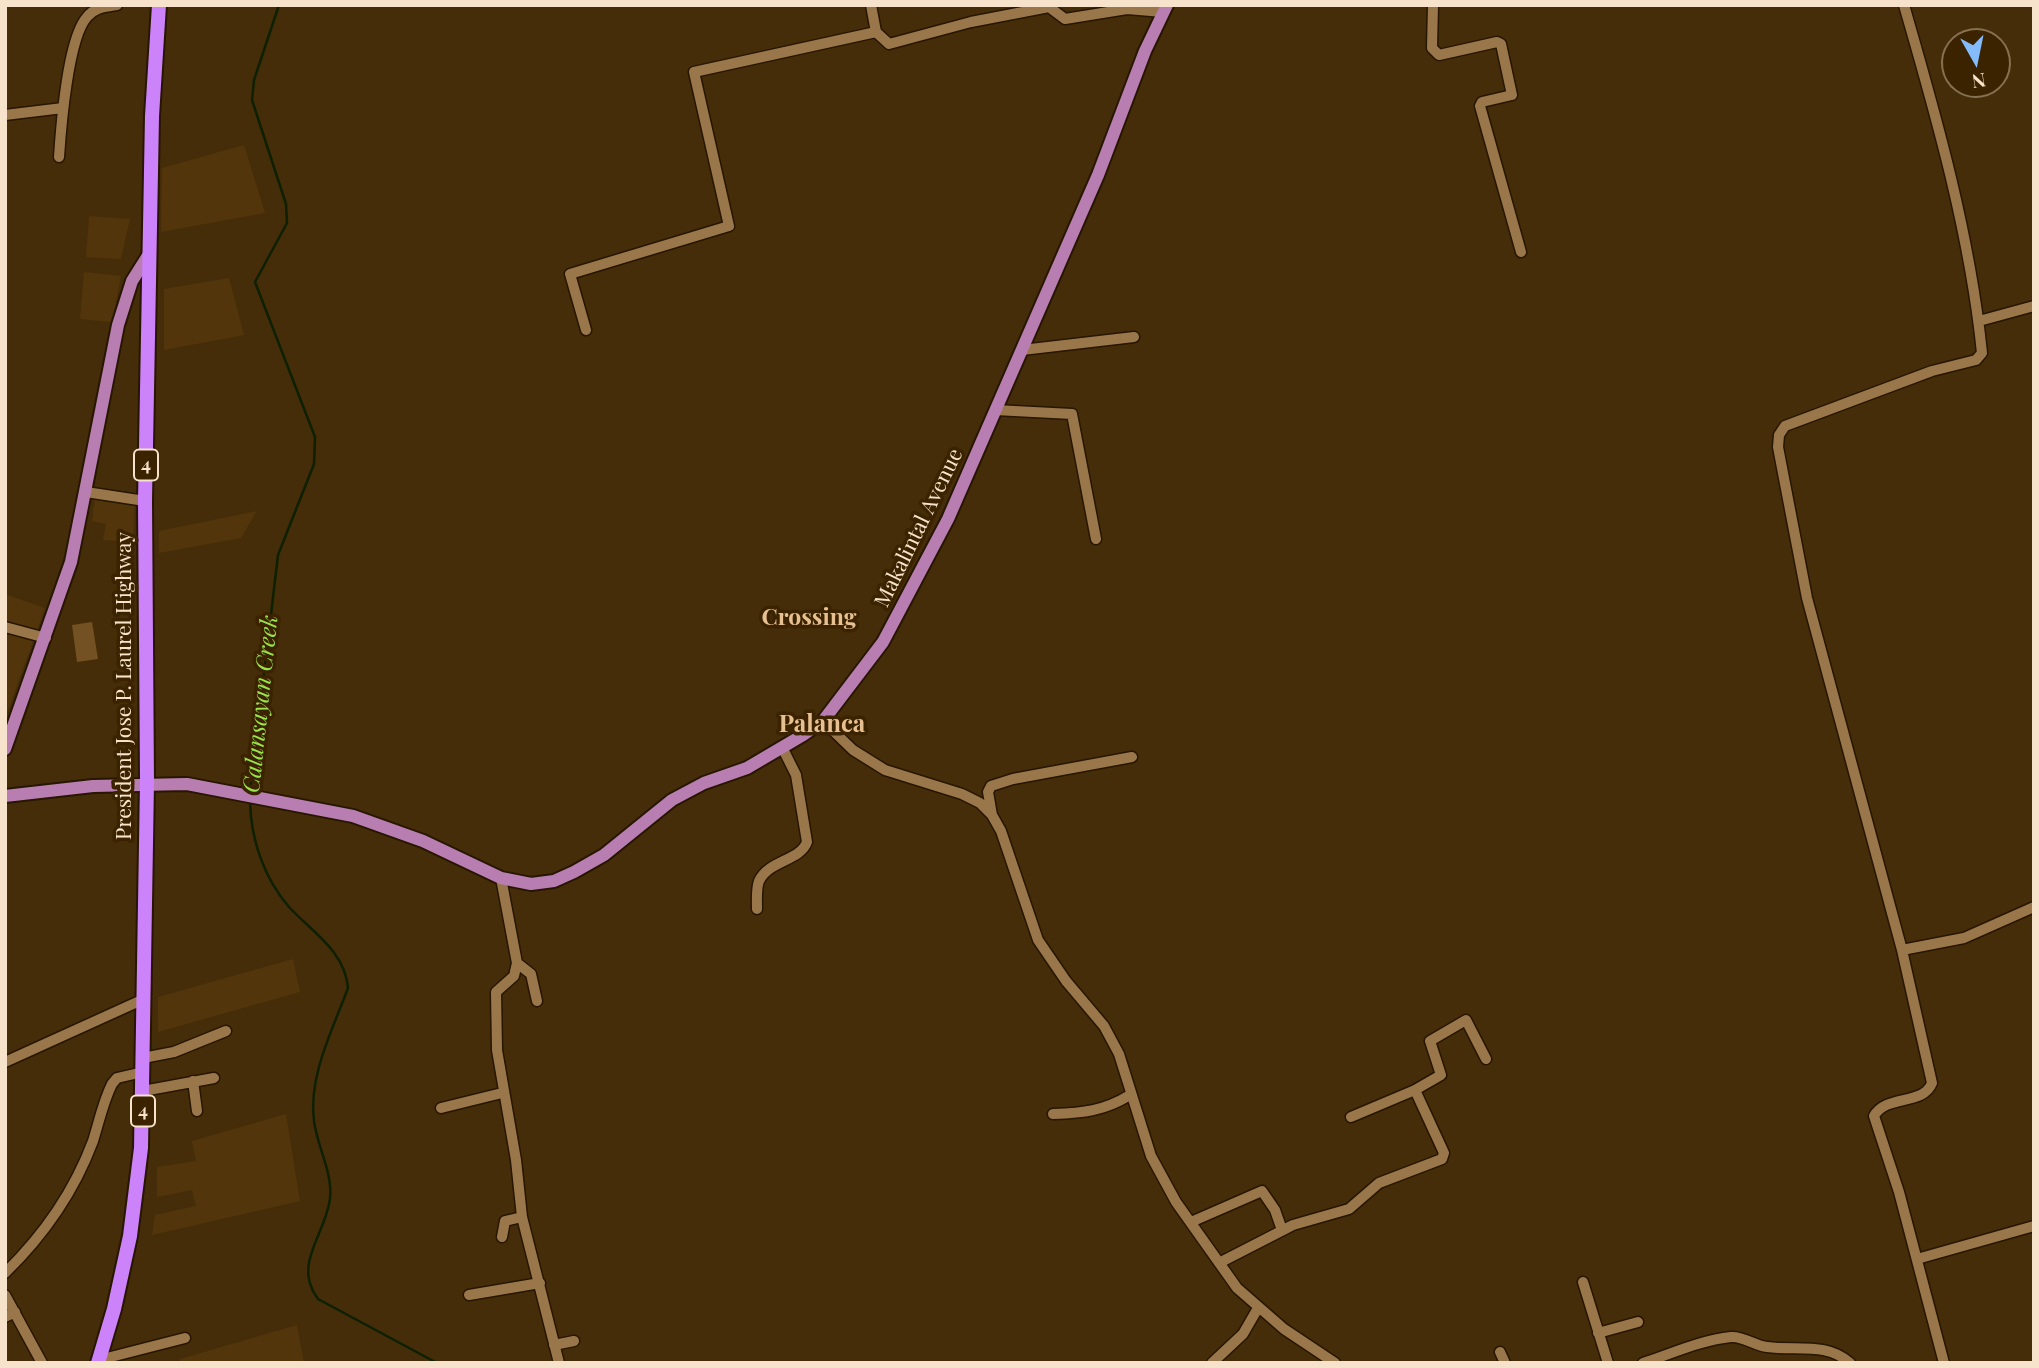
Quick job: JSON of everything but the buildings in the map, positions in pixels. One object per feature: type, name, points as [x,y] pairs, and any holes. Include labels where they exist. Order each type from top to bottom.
[{"type":"highway","name":"President Jose P. Laurel Highway","points":[[99,1361],[130,1236],[140,1171],[147,782],[145,501],[149,254],[152,116],[159,5]]},
{"type":"main road","name":"Makalintal Avenue","points":[[5,796],[147,782],[187,784],[353,816],[389,828],[501,878],[531,884],[554,881],[604,855],[672,800],[783,748],[823,721],[856,681],[903,609],[948,519],[1098,175],[1145,51],[1165,9]]},
{"type":"main road","points":[[5,750],[71,562],[118,325],[131,281],[149,254]]},
{"type":"street","points":[[59,157],[63,108],[81,26],[99,6],[117,5]]},
{"type":"street","points":[[871,5],[876,32],[889,44],[971,22],[1049,8],[1065,19],[1127,9],[1165,9]]},
{"type":"street","points":[[1433,5],[1432,48],[1435,53],[1440,55],[1497,42],[1501,44],[1512,95],[1482,102],[1480,106],[1521,252]]},
{"type":"street","points":[[1903,5],[1941,133],[1979,321],[1981,358],[1932,371],[1785,426],[1779,435],[1778,447],[1807,598],[1902,950],[1932,1083],[1921,1095],[1878,1109],[1874,1116],[1917,1259],[1944,1363]]},
{"type":"street","points":[[586,330],[570,274],[729,226],[694,72],[876,32]]},
{"type":"street","points":[[5,115],[63,108]]},
{"type":"street","points":[[1979,321],[2034,306]]},
{"type":"street","points":[[1022,350],[1134,337]]},
{"type":"street","points":[[995,410],[1072,414],[1096,539]]},
{"type":"street","points":[[86,492],[145,501]]},
{"type":"street","points":[[5,627],[46,638]]},
{"type":"street","points":[[823,721],[853,750],[885,770],[962,794],[981,803],[992,815],[1001,831],[1038,940],[1066,981],[1104,1026],[1119,1054],[1130,1095],[1152,1156],[1176,1202],[1237,1288],[1258,1308],[1335,1363]]},
{"type":"street","points":[[757,909],[760,880],[770,867],[802,850],[807,842],[796,775],[783,748]]},
{"type":"street","points":[[992,815],[988,792],[991,786],[1013,779],[1132,757]]},
{"type":"street","points":[[501,878],[517,963],[516,972],[496,992],[494,1000],[502,1093],[516,1160],[522,1217],[559,1363]]},
{"type":"street","points":[[1902,950],[1964,938],[2034,907]]},
{"type":"street","points":[[517,963],[531,974],[537,1001]]},
{"type":"street","points":[[5,1062],[144,999]]},
{"type":"street","points":[[1351,1117],[1416,1090],[1441,1075],[1430,1041],[1462,1019],[1468,1023],[1486,1059]]},
{"type":"street","points":[[5,1273],[30,1248],[65,1200],[85,1158],[112,1084],[117,1078],[226,1031]]},
{"type":"street","points":[[143,1091],[214,1078]]},
{"type":"street","points":[[192,1081],[197,1111]]},
{"type":"street","points":[[1219,1263],[1308,1218],[1345,1211],[1379,1182],[1442,1159],[1444,1153],[1416,1090]]},
{"type":"street","points":[[441,1108],[502,1093]]},
{"type":"street","points":[[1053,1114],[1100,1110],[1130,1095]]},
{"type":"street","points":[[1191,1222],[1262,1191],[1275,1210],[1282,1230]]},
{"type":"street","points":[[502,1237],[505,1221],[522,1217]]},
{"type":"street","points":[[1917,1259],[2034,1226]]},
{"type":"street","points":[[1583,1282],[1608,1363]]},
{"type":"street","points":[[469,1295],[540,1283]]},
{"type":"street","points":[[5,1295],[10,1314],[42,1363]]},
{"type":"street","points":[[1212,1363],[1243,1334],[1258,1308]]},
{"type":"street","points":[[1598,1332],[1638,1322]]},
{"type":"street","points":[[1643,1363],[1714,1340],[1735,1337],[1765,1347],[1818,1348],[1841,1354],[1850,1363]]},
{"type":"street","points":[[99,1361],[185,1338]]},
{"type":"street","points":[[554,1345],[574,1341]]},
{"type":"street","points":[[1500,1352],[1505,1363]]},
{"type":"shaded area","points":[[244,145],[265,213],[161,232],[162,168]]},
{"type":"shaded area","points":[[89,216],[130,219],[121,259],[86,257]]},
{"type":"shaded area","points":[[84,272],[121,276],[112,322],[80,319]]},
{"type":"shaded area","points":[[229,278],[244,335],[164,350],[164,289]]},
{"type":"shaded area","points":[[96,492],[135,494],[133,542],[103,540],[106,524],[92,521]]},
{"type":"shaded area","points":[[257,511],[241,538],[159,553],[159,531]]},
{"type":"shaded area","points":[[5,594],[45,608],[5,719]]},
{"type":"shaded area","points":[[92,622],[98,659],[77,662],[72,625]]},
{"type":"shaded area","points":[[293,959],[300,992],[158,1032],[158,997]]},
{"type":"shaded area","points":[[286,1114],[300,1201],[152,1235],[155,1215],[196,1206],[192,1190],[157,1197],[157,1167],[196,1161],[192,1141]]},
{"type":"shaded area","points":[[297,1325],[304,1363],[180,1363],[180,1359]]},
{"type":"waterway","name":"Calansayan Creek","points":[[250,792],[278,555],[314,464],[315,437],[255,282],[287,223],[286,204],[252,100],[254,80],[279,5]]},
{"type":"waterway","name":"Calansayan Creek","points":[[250,802],[256,844],[272,884],[289,907],[334,953],[346,975],[348,988],[323,1053],[315,1087],[314,1121],[327,1169],[330,1199],[309,1262],[311,1286],[318,1299],[437,1363]]},
{"type":"district","name":"Crossing","points":[[809,618]]},
{"type":"district","name":"Palanca","points":[[822,725]]}]
